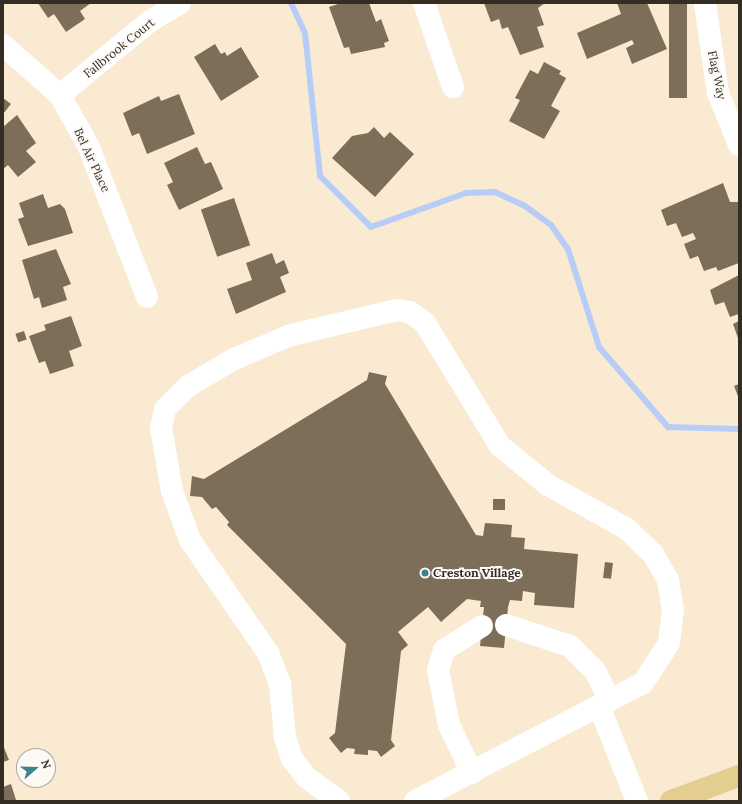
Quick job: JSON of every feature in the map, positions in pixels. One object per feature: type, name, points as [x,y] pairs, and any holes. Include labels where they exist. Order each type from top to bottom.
[{"type":"main road","points":[[672,801],[739,776]]},
{"type":"street","name":"Fallbrook Court","points":[[60,95],[150,21],[180,3]]},
{"type":"street","points":[[424,3],[453,87]]},
{"type":"street","name":"Flag Way","points":[[704,3],[718,93],[739,145]]},
{"type":"street","name":"Bel Air Place","points":[[3,45],[60,95],[88,145],[147,297]]},
{"type":"street","points":[[339,801],[307,778],[292,759],[285,738],[280,684],[268,653],[190,540],[172,491],[161,428],[165,409],[188,386],[234,359],[291,335],[377,312],[410,312],[425,323],[500,446],[548,485],[627,529],[653,554],[668,580],[672,602],[669,644],[643,683],[472,773],[415,801]]},
{"type":"street","points":[[506,625],[570,646],[595,671],[604,703],[638,801]]},
{"type":"street","points":[[472,773],[449,725],[438,670],[444,650],[482,626]]},
{"type":"building","points":[[38,3],[91,3],[80,11],[85,19],[66,32],[54,14],[48,18]]},
{"type":"building","points":[[341,3],[369,3],[376,22],[381,19],[389,41],[384,43],[385,47],[351,54],[349,47],[344,48],[329,7]]},
{"type":"building","points":[[484,3],[545,3],[538,8],[544,25],[537,27],[544,47],[520,55],[508,27],[502,29],[499,19],[491,22]]},
{"type":"building","points":[[617,3],[647,3],[667,49],[632,64],[626,48],[634,44],[632,40],[587,59],[577,33],[621,14]]},
{"type":"building","points":[[669,3],[687,3],[687,98],[669,98]]},
{"type":"building","points":[[215,44],[221,54],[225,52],[227,56],[241,47],[259,77],[221,101],[194,57]]},
{"type":"building","points":[[544,62],[561,71],[559,74],[566,78],[551,106],[560,111],[544,139],[509,121],[520,100],[515,98],[530,70],[538,74]]},
{"type":"building","points":[[179,94],[195,134],[147,154],[139,133],[132,136],[123,113],[159,96],[161,101]]},
{"type":"building","points":[[3,98],[11,104],[3,114]]},
{"type":"building","points":[[17,115],[36,143],[26,151],[36,162],[18,177],[8,165],[3,169],[3,127]]},
{"type":"building","points":[[374,127],[384,138],[390,132],[414,154],[375,197],[332,158],[352,136],[368,133]]},
{"type":"building","points":[[197,147],[205,164],[211,162],[223,189],[179,210],[167,185],[173,182],[164,163]]},
{"type":"building","points":[[723,183],[730,202],[739,202],[739,263],[718,271],[716,267],[704,271],[698,256],[690,259],[684,244],[696,239],[693,233],[682,237],[676,223],[667,226],[661,210]]},
{"type":"building","points":[[43,194],[48,208],[60,204],[65,209],[73,233],[28,246],[18,219],[24,217],[19,203]]},
{"type":"building","points":[[234,198],[250,245],[217,257],[201,209]]},
{"type":"building","points":[[56,249],[71,284],[63,287],[67,300],[42,308],[39,297],[34,299],[22,260]]},
{"type":"building","points":[[272,253],[276,264],[284,260],[289,273],[280,277],[286,292],[236,314],[227,289],[252,280],[246,263]]},
{"type":"building","points":[[739,275],[739,314],[730,317],[724,302],[715,305],[710,290]]},
{"type":"building","points":[[71,316],[82,346],[69,351],[74,366],[50,374],[45,361],[39,363],[29,336],[46,330],[44,325]]},
{"type":"building","points":[[739,321],[739,341],[733,324]]},
{"type":"building","points":[[24,331],[27,340],[18,342],[15,334]]},
{"type":"building","name":"Creston Village","points":[[369,372],[387,376],[385,384],[476,535],[483,536],[485,523],[512,525],[511,537],[525,538],[524,549],[578,554],[574,608],[534,605],[535,593],[523,591],[522,601],[510,600],[504,648],[480,646],[484,607],[480,607],[481,601],[467,599],[441,622],[428,607],[398,632],[408,645],[401,651],[391,740],[395,746],[381,757],[377,751],[368,750],[368,755],[354,754],[355,749],[347,748],[341,753],[329,738],[335,733],[346,644],[227,525],[229,522],[216,507],[212,509],[202,497],[190,496],[192,476],[204,479],[367,380]]},
{"type":"building","points":[[739,384],[739,399],[734,386]]},
{"type":"building","points":[[493,499],[505,499],[505,510],[493,510]]},
{"type":"building","points":[[605,562],[613,563],[611,579],[603,578]]},
{"type":"building","points":[[3,745],[9,760],[3,762]]},
{"type":"building","points":[[11,784],[16,800],[21,801],[3,801],[3,787]]},
{"type":"waterway","points":[[291,3],[305,33],[320,176],[371,227],[466,193],[495,192],[525,206],[551,225],[568,249],[599,347],[668,427],[739,429]]},
{"type":"place","name":"Creston Village","points":[[425,573]]}]
